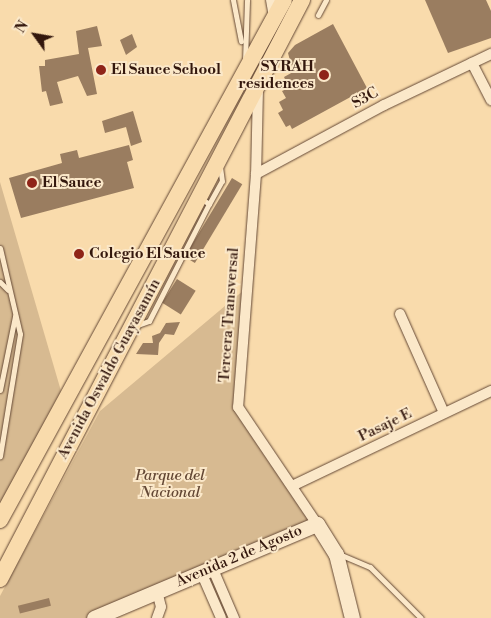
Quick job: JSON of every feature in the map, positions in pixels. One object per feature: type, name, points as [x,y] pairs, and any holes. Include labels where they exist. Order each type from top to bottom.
[{"type":"main road","name":"Avenida Oswaldo Guayasamín","points":[[0,520],[246,64],[284,0]]},
{"type":"main road","name":"Avenida Oswaldo Guayasamín","points":[[0,579],[132,325],[204,201],[217,163],[302,0]]},
{"type":"main road","name":"Avenida 2 de Agosto","points":[[94,618],[317,524],[336,554],[352,618]]},
{"type":"street","points":[[271,0],[274,17]]},
{"type":"street","name":"S3C","points":[[256,174],[384,104],[491,54]]},
{"type":"street","points":[[472,63],[491,100]]},
{"type":"street","name":"Tercera Transversal","points":[[258,86],[256,174],[238,407],[317,524]]},
{"type":"street","points":[[400,314],[444,413]]},
{"type":"street","name":"Pasaje E","points":[[292,486],[491,391]]},
{"type":"street","points":[[206,570],[221,618]]},
{"type":"street","points":[[206,570],[234,618]]},
{"type":"street","points":[[157,592],[160,607],[157,618]]},
{"type":"lane","points":[[233,0],[246,64]]},
{"type":"lane","points":[[243,46],[247,0]]},
{"type":"lane","points":[[318,15],[326,0]]},
{"type":"lane","points":[[0,248],[8,290],[20,334],[0,456]]},
{"type":"lane","points":[[0,282],[8,290]]},
{"type":"lane","points":[[0,390],[16,314]]},
{"type":"lane","points":[[336,554],[370,566],[421,618]]},
{"type":"green space","points":[[0,182],[61,391],[0,505]]},
{"type":"green space","name":"Parque del Nacional","points":[[244,290],[236,408],[322,528],[93,618],[0,618],[0,596],[100,411]]},
{"type":"building","points":[[425,0],[486,0],[491,11],[491,38],[448,53]]},
{"type":"building","name":"SYRAH residences","points":[[333,24],[367,88],[292,129],[290,125],[286,127],[278,113],[283,110],[279,102],[286,98],[282,91],[289,88],[284,77],[293,72],[288,53],[295,45]]},
{"type":"building","points":[[97,26],[102,46],[88,48],[97,94],[87,96],[78,76],[57,82],[63,103],[50,106],[46,91],[42,92],[39,66],[45,66],[45,60],[79,54],[76,31]]},
{"type":"building","points":[[132,34],[137,47],[126,55],[120,40]]},
{"type":"building","points":[[133,111],[142,142],[131,146],[126,127],[105,133],[102,121]]},
{"type":"building","name":"El Sauce","points":[[129,145],[133,160],[127,162],[134,188],[21,218],[9,178],[62,163],[60,154],[77,150],[79,158]]},
{"type":"building","points":[[232,178],[242,184],[195,263],[185,257]]},
{"type":"building","points":[[177,279],[196,291],[181,314],[162,303]]},
{"type":"building","points":[[180,322],[174,335],[165,334],[159,343],[158,355],[136,354],[143,343],[153,343],[152,336],[160,333],[166,323]]},
{"type":"building","points":[[49,598],[51,606],[20,614],[18,606]]},
{"type":"place","name":"El Sauce School","points":[[101,70]]},
{"type":"place","name":"SYRAH residences","points":[[324,75]]},
{"type":"place","name":"El Sauce","points":[[32,183]]},
{"type":"place","name":"Colegio El Sauce","points":[[79,254]]}]
